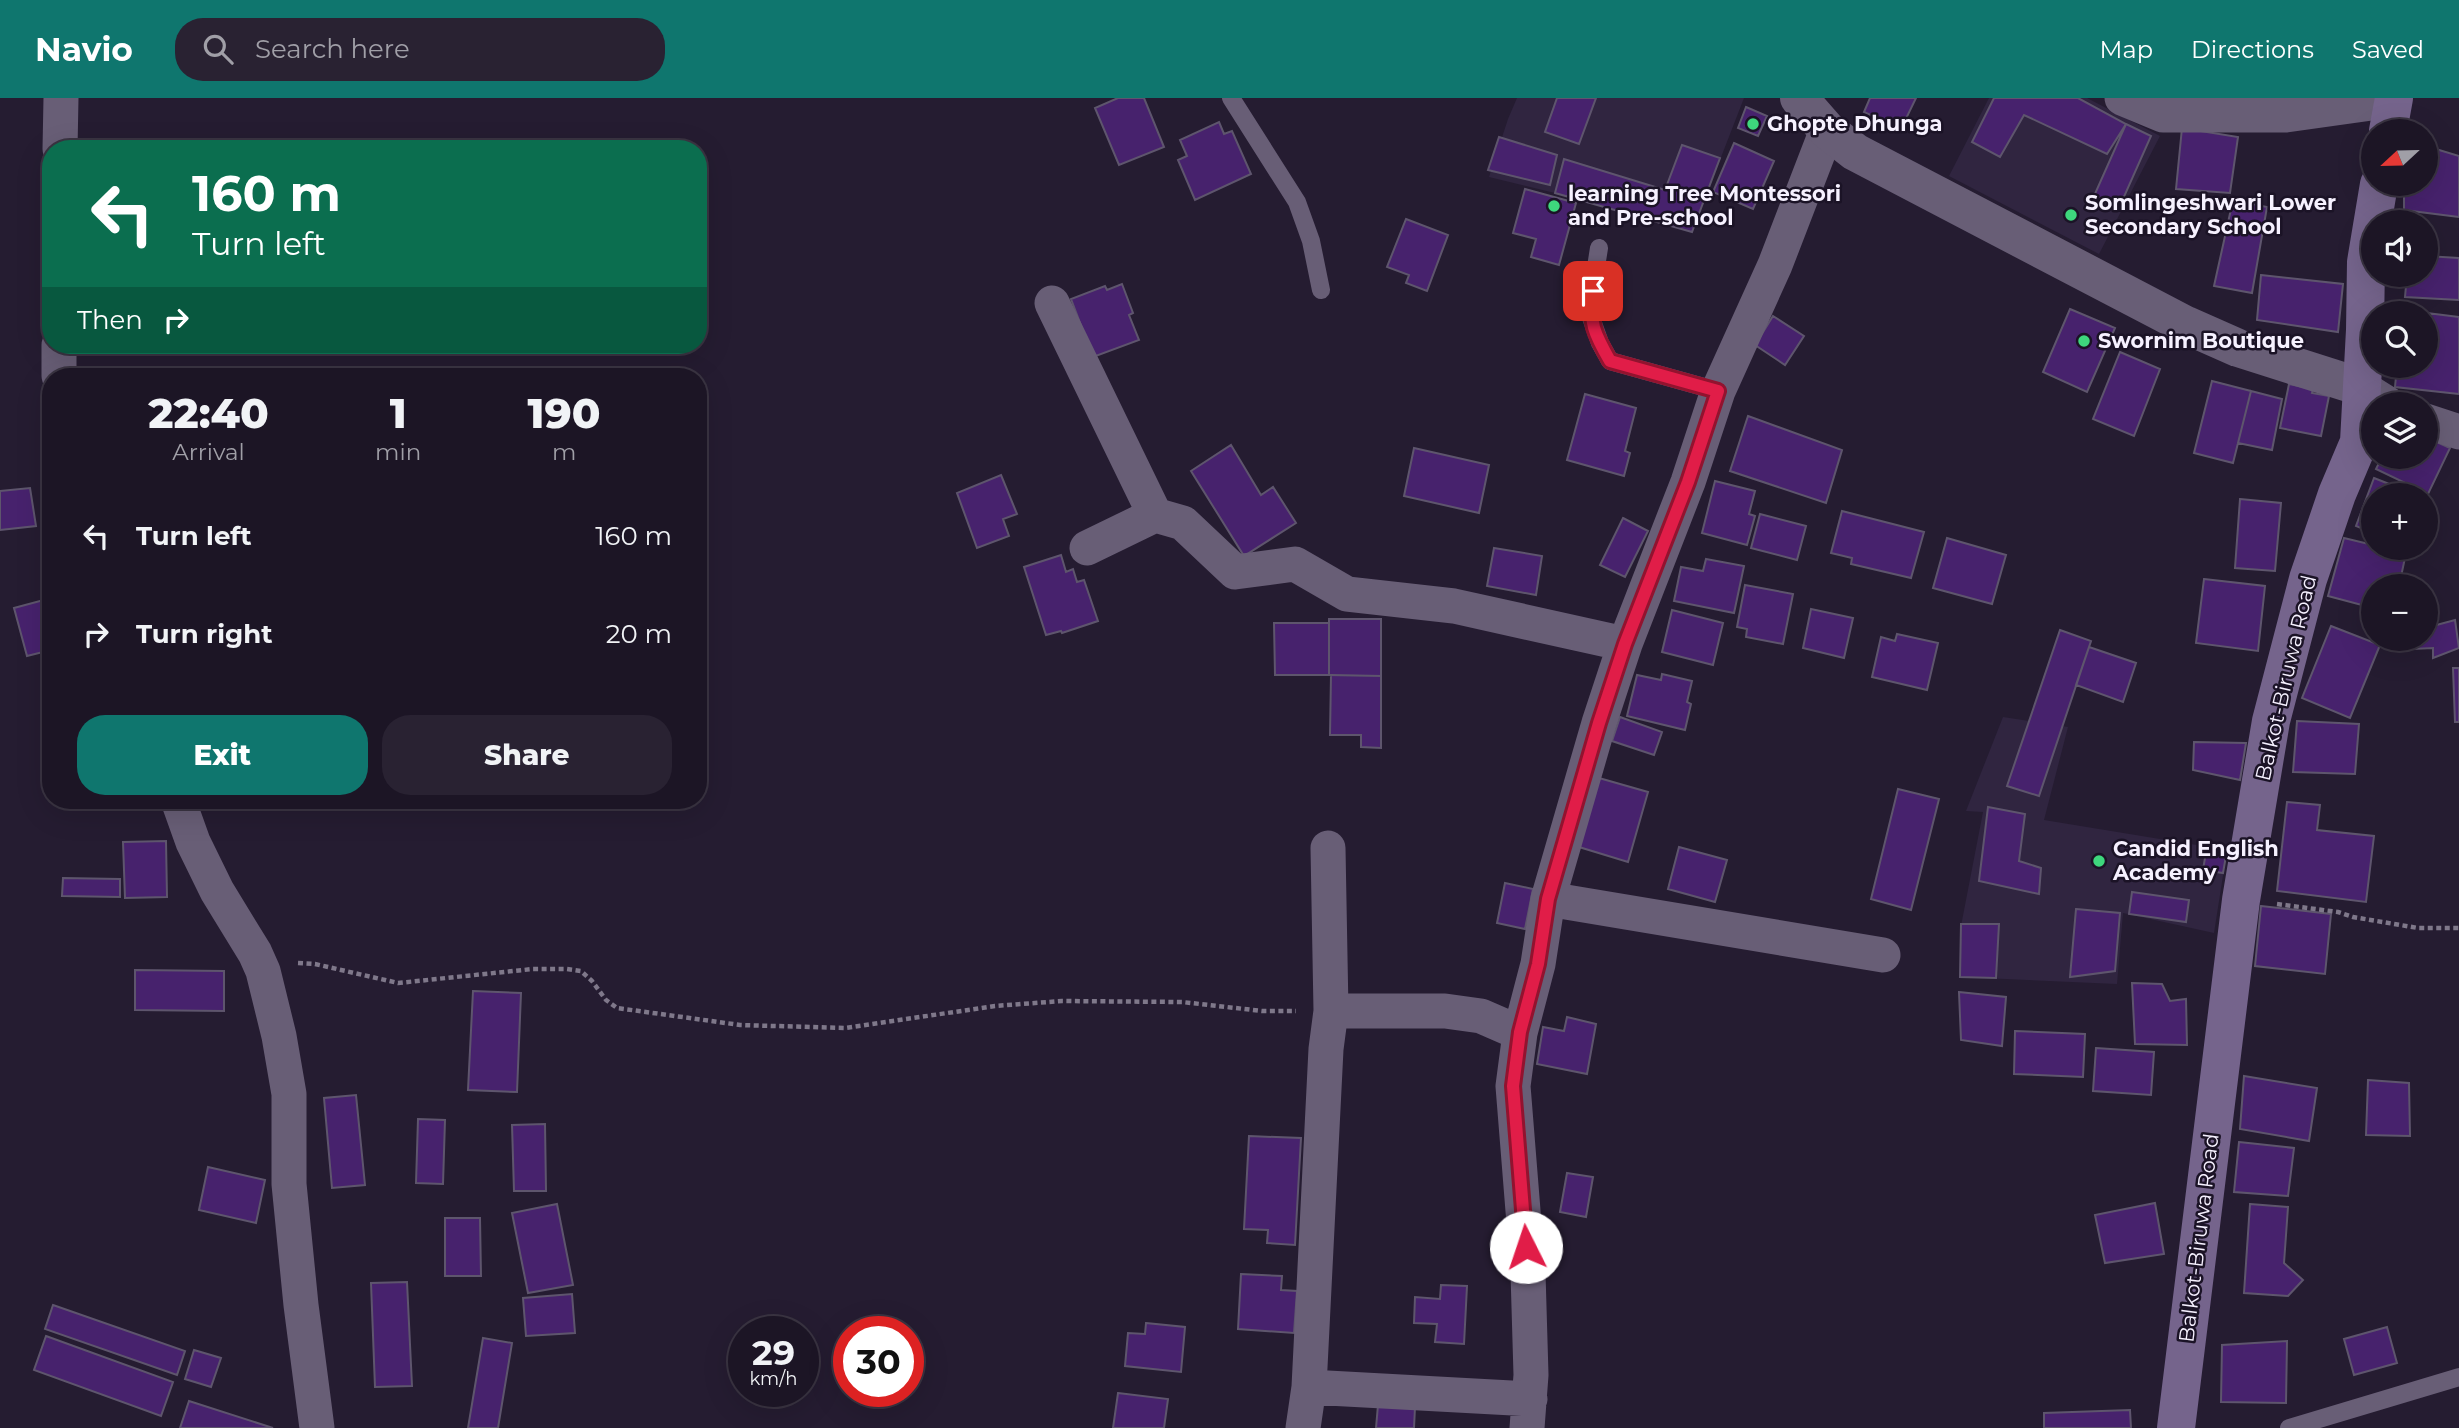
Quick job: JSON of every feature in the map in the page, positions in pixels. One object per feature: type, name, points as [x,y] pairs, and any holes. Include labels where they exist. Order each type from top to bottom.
[{"type":"main road","name":"Balkot-Biruwa Road","points":[[2375,392],[2366,262],[2377,196]]},
{"type":"main road","name":"Balkot-Biruwa Road","points":[[2176,1428],[2241,900],[2271,721],[2308,579],[2337,494],[2361,437]]},
{"type":"street","points":[[60,140],[61,98]]},
{"type":"street","points":[[1799,98],[1826,130],[1855,152],[1888,171],[2186,325],[2238,348],[2364,392]]},
{"type":"street","points":[[2122,98],[2163,115],[2286,115],[2392,110]]},
{"type":"street","points":[[1309,1387],[1529,1413],[1531,1376],[1528,1273],[1513,1086],[1520,1032],[1538,964],[1548,899],[1625,644],[1688,482],[1718,391],[1775,265],[1826,130]]},
{"type":"street","points":[[1052,303],[1155,515]]},
{"type":"street","points":[[2438,425],[2459,432]]},
{"type":"street","points":[[1087,548],[1155,515],[1183,523],[1235,572],[1295,564],[1347,594],[1454,606],[1625,644]]},
{"type":"street","points":[[181,809],[193,842],[217,891],[256,953],[279,1036],[289,1094],[289,1184],[302,1317],[317,1428]]},
{"type":"street","points":[[1303,1428],[1309,1387],[1326,1049],[1331,1010],[1328,848]]},
{"type":"street","points":[[1548,899],[1883,955]]},
{"type":"street","points":[[1331,1010],[1445,1011],[1481,1016],[1520,1032]]},
{"type":"lane","points":[[1231,98],[1297,202],[1311,242],[1321,290]]},
{"type":"lane","points":[[1599,248],[1589,312],[1600,343],[1610,361],[1718,391]]},
{"type":"lane","points":[[2289,1428],[2349,1419],[2459,1377]]},
{"type":"path","points":[[2241,900],[2338,912],[2417,928],[2459,928]]},
{"type":"path","points":[[263,971],[283,962],[315,964],[398,983],[533,969],[567,969],[580,971],[592,981],[606,1000],[617,1008],[740,1025],[845,1028],[995,1006],[1062,1001],[1182,1002],[1262,1011],[1331,1010]]},
{"type":"shaded area","points":[[1517,98],[1744,98],[1692,232],[1489,177]]},
{"type":"shaded area","name":"Somlingeshwari Lower Secondary School","points":[[1989,98],[2087,98],[2160,136],[2099,254],[1949,176]]},
{"type":"shaded area","name":"Candid English Academy","points":[[2003,717],[2068,727],[2044,820],[2227,850],[2214,933],[2123,913],[2117,984],[1960,977],[1961,926],[1983,812],[1966,811]]},
{"type":"building","points":[[1118,98],[1144,98],[1164,147],[1119,165],[1095,108]]},
{"type":"building","points":[[1557,98],[1596,98],[1579,144],[1545,132]]},
{"type":"building","points":[[1870,98],[1916,98],[1901,129],[1864,112]]},
{"type":"building","points":[[1994,98],[2078,98],[2126,124],[2107,154],[2024,115],[2000,157],[1972,142]]},
{"type":"building","points":[[1746,107],[1767,116],[1758,136],[1738,128]]},
{"type":"building","points":[[1219,122],[1224,134],[1232,131],[1251,174],[1195,200],[1178,160],[1187,156],[1180,140]]},
{"type":"building","points":[[2126,124],[2151,136],[2119,208],[2094,196]]},
{"type":"building","points":[[2182,128],[2238,137],[2230,193],[2176,189]]},
{"type":"building","points":[[1499,137],[1557,155],[1550,185],[1488,170]]},
{"type":"building","points":[[1734,143],[1774,161],[1753,209],[1713,192]]},
{"type":"building","points":[[1682,145],[1720,158],[1692,232],[1555,193],[1564,159],[1665,190]]},
{"type":"building","points":[[2438,150],[2459,156],[2459,217],[2438,214],[2438,210],[2404,210],[2404,196],[2438,196]]},
{"type":"building","points":[[1525,189],[1576,203],[1559,265],[1531,257],[1536,239],[1513,233]]},
{"type":"building","points":[[2233,200],[2267,207],[2252,293],[2214,286]]},
{"type":"building","points":[[1406,219],[1448,235],[1427,291],[1406,283],[1409,275],[1387,267]]},
{"type":"building","points":[[2438,257],[2459,258],[2459,300],[2405,297],[2406,287],[2438,287]]},
{"type":"building","points":[[2261,275],[2343,284],[2338,332],[2257,320]]},
{"type":"building","points":[[1122,284],[1133,313],[1129,315],[1139,340],[1093,357],[1071,299],[1105,286],[1107,290]]},
{"type":"building","points":[[2070,309],[2115,328],[2087,392],[2043,372]]},
{"type":"building","points":[[2438,314],[2459,317],[2459,394],[2395,387],[2396,378],[2438,378]]},
{"type":"building","points":[[1773,316],[1804,336],[1785,365],[1755,345]]},
{"type":"building","points":[[2120,352],[2160,369],[2134,436],[2093,419]]},
{"type":"building","points":[[2212,381],[2251,391],[2233,463],[2194,453]]},
{"type":"building","points":[[2289,384],[2313,389],[2312,393],[2329,396],[2321,436],[2280,428]]},
{"type":"building","points":[[2251,391],[2282,399],[2272,450],[2238,443]]},
{"type":"building","points":[[1585,394],[1636,408],[1625,451],[1630,453],[1624,476],[1567,460]]},
{"type":"building","points":[[1748,416],[1842,450],[1826,503],[1730,471]]},
{"type":"building","points":[[2438,442],[2450,448],[2433,483],[2405,483],[2376,469],[2438,469]]},
{"type":"building","points":[[1231,445],[1261,495],[1273,487],[1296,523],[1244,556],[1191,471]]},
{"type":"building","points":[[1414,448],[1489,465],[1479,513],[1404,496]]},
{"type":"building","points":[[1001,475],[1017,514],[1003,519],[1009,536],[977,548],[957,493]]},
{"type":"building","points":[[2374,478],[2387,483],[2372,483]]},
{"type":"building","points":[[1715,481],[1755,491],[1749,514],[1755,516],[1747,545],[1702,533]]},
{"type":"building","points":[[30,488],[36,526],[0,530],[0,491]]},
{"type":"building","points":[[2240,499],[2281,503],[2275,571],[2235,568]]},
{"type":"building","points":[[1842,511],[1924,532],[1911,578],[1851,564],[1852,558],[1831,553]]},
{"type":"building","points":[[2361,513],[2361,528],[2356,526]]},
{"type":"building","points":[[1760,514],[1806,526],[1797,560],[1751,548]]},
{"type":"building","points":[[1623,518],[1648,531],[1625,577],[1600,565]]},
{"type":"building","points":[[1947,538],[2006,555],[1992,604],[1933,588]]},
{"type":"building","points":[[2344,538],[2361,542],[2361,560],[2405,560],[2402,574],[2361,574],[2361,605],[2328,596]]},
{"type":"building","points":[[1494,548],[1542,556],[1536,595],[1487,586]]},
{"type":"building","points":[[1061,555],[1066,572],[1073,569],[1077,582],[1084,580],[1098,621],[1062,633],[1061,631],[1046,635],[1024,567]]},
{"type":"building","points":[[1706,559],[1744,566],[1734,613],[1674,601],[1681,567],[1703,571]]},
{"type":"building","points":[[2204,579],[2265,586],[2258,651],[2196,643]]},
{"type":"building","points":[[1745,585],[1793,594],[1783,644],[1746,637],[1747,629],[1737,627]]},
{"type":"building","points":[[42,600],[42,652],[27,656],[14,608]]},
{"type":"building","points":[[1811,609],[1853,618],[1844,658],[1803,648]]},
{"type":"building","points":[[1672,610],[1723,623],[1713,665],[1662,652]]},
{"type":"building","points":[[1329,619],[1381,619],[1381,676],[1329,675]]},
{"type":"building","points":[[2455,620],[2459,648],[2433,658],[2433,651],[2438,651],[2438,625]]},
{"type":"building","points":[[1274,623],[1329,623],[1329,675],[1275,675]]},
{"type":"building","points":[[2331,626],[2361,638],[2361,651],[2378,651],[2350,718],[2302,698]]},
{"type":"building","points":[[2060,630],[2091,641],[2039,796],[2007,786]]},
{"type":"building","points":[[1897,634],[1938,643],[1927,690],[1872,677],[1881,637],[1895,641]]},
{"type":"building","points":[[2089,647],[2136,663],[2123,702],[2076,685]]},
{"type":"building","points":[[2453,668],[2459,668],[2459,722],[2455,722]]},
{"type":"building","points":[[1662,674],[1692,681],[1687,702],[1691,704],[1685,730],[1627,716],[1637,675],[1661,680]]},
{"type":"building","points":[[1331,675],[1381,676],[1381,748],[1361,747],[1361,735],[1330,735]]},
{"type":"building","points":[[1620,717],[1662,732],[1654,755],[1612,741]]},
{"type":"building","points":[[2297,721],[2359,724],[2355,774],[2293,772]]},
{"type":"building","points":[[2194,742],[2246,743],[2240,780],[2193,770]]},
{"type":"building","points":[[1599,778],[1648,792],[1628,862],[1579,847]]},
{"type":"building","points":[[1898,789],[1939,799],[1911,910],[1871,899]]},
{"type":"building","points":[[2287,802],[2320,805],[2317,830],[2374,836],[2366,902],[2277,891]]},
{"type":"building","points":[[1988,807],[2025,814],[2019,861],[2041,868],[2039,894],[1979,881]]},
{"type":"building","points":[[166,841],[167,897],[125,898],[123,842]]},
{"type":"building","points":[[2207,846],[2227,850],[2223,873],[2203,870]]},
{"type":"building","points":[[1679,847],[1727,860],[1715,902],[1668,889]]},
{"type":"building","points":[[63,878],[120,879],[120,897],[62,896]]},
{"type":"building","points":[[1505,883],[1533,889],[1525,929],[1497,923]]},
{"type":"building","points":[[2132,892],[2189,900],[2186,922],[2129,914]]},
{"type":"building","points":[[2261,906],[2331,914],[2325,974],[2255,966]]},
{"type":"building","points":[[2076,909],[2120,913],[2115,971],[2070,977]]},
{"type":"building","points":[[1961,924],[1999,924],[1996,978],[1960,977]]},
{"type":"building","points":[[135,970],[224,971],[224,1011],[135,1010]]},
{"type":"building","points":[[2132,983],[2162,984],[2170,1001],[2186,999],[2187,1045],[2135,1044]]},
{"type":"building","points":[[473,991],[521,993],[517,1092],[468,1090]]},
{"type":"building","points":[[1959,992],[2006,997],[2002,1046],[1961,1040]]},
{"type":"building","points":[[1567,1017],[1596,1024],[1587,1074],[1537,1064],[1543,1027],[1564,1031]]},
{"type":"building","points":[[2015,1031],[2085,1034],[2083,1077],[2014,1074]]},
{"type":"building","points":[[2096,1048],[2154,1052],[2151,1095],[2093,1091]]},
{"type":"building","points":[[2244,1076],[2317,1088],[2309,1141],[2240,1129]]},
{"type":"building","points":[[2368,1080],[2409,1083],[2410,1136],[2366,1135]]},
{"type":"building","points":[[356,1095],[365,1185],[332,1188],[324,1098]]},
{"type":"building","points":[[418,1119],[445,1120],[443,1184],[416,1183]]},
{"type":"building","points":[[545,1124],[546,1191],[514,1191],[512,1125]]},
{"type":"building","points":[[1249,1136],[1301,1138],[1295,1245],[1267,1243],[1268,1230],[1244,1229]]},
{"type":"building","points":[[2239,1142],[2294,1148],[2288,1196],[2234,1192]]},
{"type":"building","points":[[208,1167],[265,1180],[256,1223],[199,1210]]},
{"type":"building","points":[[1567,1173],[1593,1177],[1586,1217],[1560,1212]]},
{"type":"building","points":[[2155,1203],[2164,1254],[2105,1263],[2095,1215]]},
{"type":"building","points":[[557,1204],[573,1285],[528,1293],[512,1213]]},
{"type":"building","points":[[2250,1204],[2288,1207],[2284,1263],[2303,1280],[2288,1296],[2244,1293]]},
{"type":"building","points":[[445,1218],[480,1218],[481,1276],[445,1276]]},
{"type":"building","points":[[1241,1274],[1282,1276],[1281,1290],[1297,1291],[1294,1333],[1238,1329]]},
{"type":"building","points":[[407,1282],[412,1386],[375,1387],[371,1283]]},
{"type":"building","points":[[1441,1285],[1467,1286],[1464,1344],[1435,1342],[1437,1324],[1414,1323],[1415,1297],[1440,1299]]},
{"type":"building","points":[[572,1294],[575,1333],[526,1336],[523,1298]]},
{"type":"building","points":[[53,1305],[185,1351],[177,1375],[45,1329]]},
{"type":"building","points":[[1146,1323],[1185,1327],[1181,1372],[1125,1366],[1128,1333],[1145,1334]]},
{"type":"building","points":[[2387,1327],[2397,1363],[2354,1375],[2344,1339]]},
{"type":"building","points":[[46,1336],[173,1382],[161,1416],[34,1370]]},
{"type":"building","points":[[483,1338],[512,1343],[498,1428],[468,1428]]},
{"type":"building","points":[[2287,1341],[2286,1403],[2221,1402],[2222,1345]]},
{"type":"building","points":[[194,1350],[221,1358],[211,1387],[185,1379]]},
{"type":"building","points":[[1118,1393],[1168,1399],[1164,1428],[1113,1428]]},
{"type":"building","points":[[189,1401],[273,1428],[180,1428]]},
{"type":"building","points":[[1378,1405],[1415,1407],[1414,1428],[1376,1428]]},
{"type":"building","points":[[2130,1410],[2131,1428],[2044,1428],[2044,1413]]},
{"type":"place","name":"Ghopte Dhunga","points":[[1753,124]]},
{"type":"place","name":"learning Tree Montessori and Pre-school","points":[[1554,206]]},
{"type":"place","name":"Somlingeshwari Lower Secondary School","points":[[2071,215]]},
{"type":"place","name":"Swornim Boutique","points":[[2084,341]]},
{"type":"place","name":"Candid English Academy","points":[[2099,861]]},
{"type":"route","points":[[1526,1247],[1513,1086],[1520,1032],[1538,964],[1548,899],[1625,644],[1688,482],[1718,391],[1610,361],[1600,343],[1589,312],[1593,291]]}]
